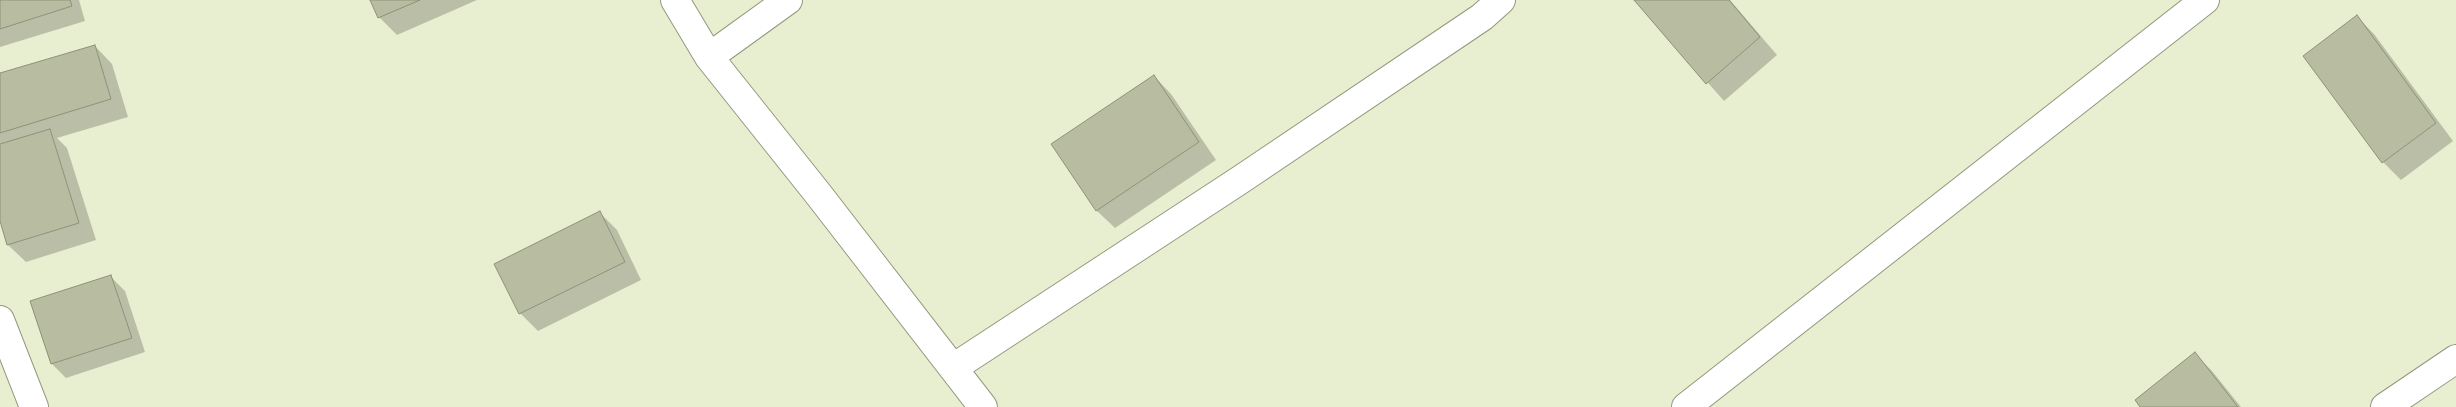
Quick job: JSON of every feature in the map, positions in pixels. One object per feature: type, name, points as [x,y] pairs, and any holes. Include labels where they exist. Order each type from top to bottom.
[{"type":"street","points":[[675,0],[709,57],[983,407]]},
{"type":"street","points":[[709,57],[788,0]]},
{"type":"street","points":[[953,368],[1264,164],[1482,17],[1502,0]]},
{"type":"street","points":[[1686,407],[2205,0]]},
{"type":"street","points":[[0,320],[34,407]]},
{"type":"street","points":[[2385,407],[2456,358]]},
{"type":"building","points":[[0,0],[70,0],[72,6],[0,29]]},
{"type":"building","points":[[370,0],[420,0],[378,18]]},
{"type":"building","points":[[1634,0],[1729,0],[1760,37],[1706,84]]},
{"type":"building","points":[[2357,15],[2436,123],[2382,163],[2303,56]]},
{"type":"building","points":[[95,45],[111,99],[0,133],[0,73]]},
{"type":"building","points":[[1154,75],[1199,142],[1096,211],[1051,144]]},
{"type":"building","points":[[50,129],[79,223],[7,245],[0,221],[0,144]]},
{"type":"building","points":[[600,211],[625,262],[519,314],[494,264]]},
{"type":"building","points":[[111,275],[132,338],[51,364],[30,301]]},
{"type":"building","points":[[2195,352],[2238,407],[2140,407],[2135,400]]}]
